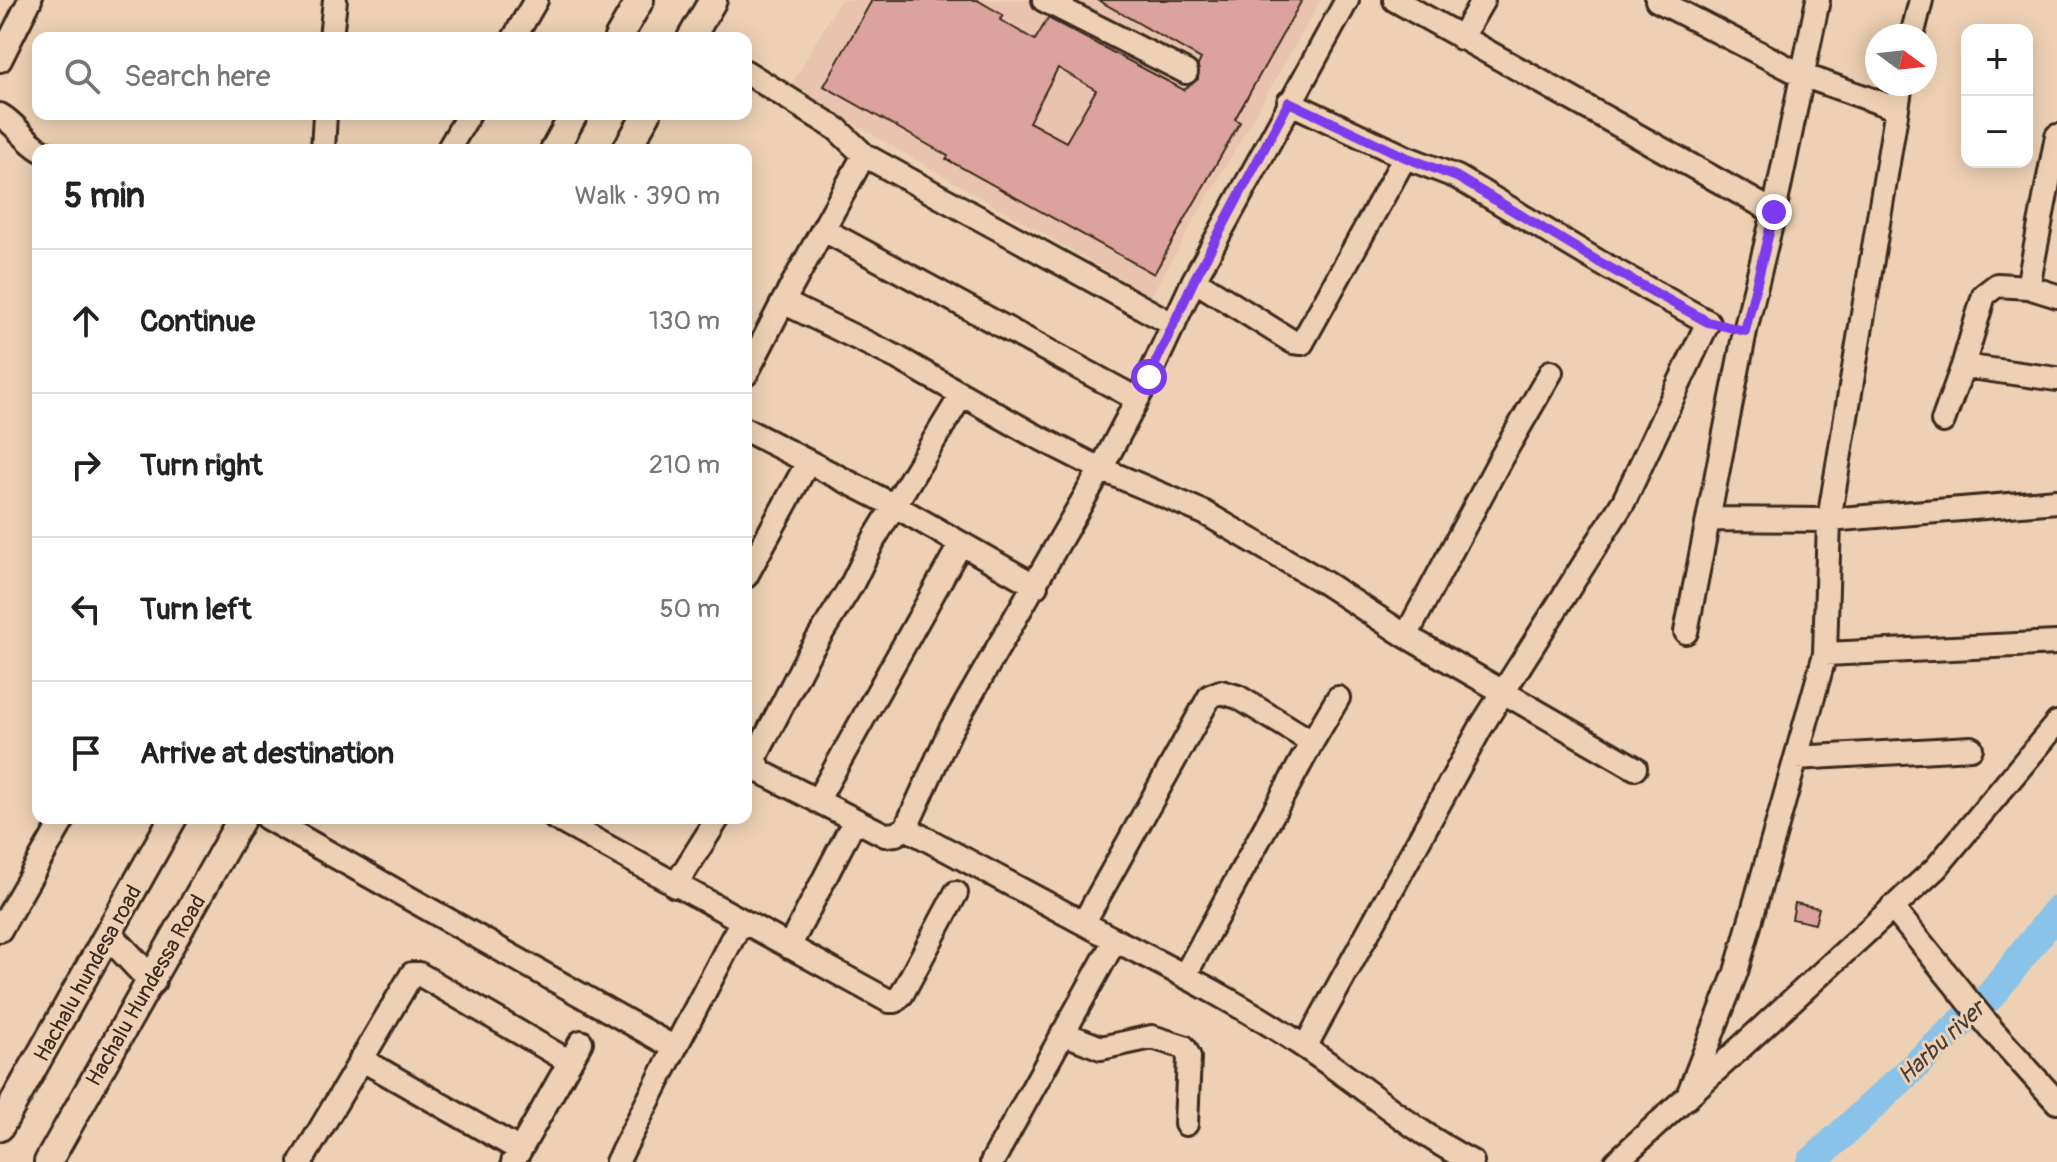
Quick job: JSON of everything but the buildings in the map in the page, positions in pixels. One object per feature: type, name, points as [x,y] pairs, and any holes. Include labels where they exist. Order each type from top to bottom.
[{"type":"main road","points":[[621,32],[640,0]]},
{"type":"main road","points":[[694,32],[713,0]]},
{"type":"main road","points":[[557,144],[571,120]]},
{"type":"main road","points":[[630,144],[644,120]]},
{"type":"main road","name":"Hachalu hundesa road","points":[[0,1127],[170,824]]},
{"type":"main road","name":"Hachalu Hundessa Road","points":[[48,1162],[239,824]]},
{"type":"main road","points":[[109,935],[152,981]]},
{"type":"street","points":[[0,60],[30,0]]},
{"type":"street","points":[[332,32],[335,0]]},
{"type":"street","points":[[517,32],[536,0]]},
{"type":"street","points":[[1044,0],[1186,72]]},
{"type":"street","points":[[961,396],[808,655],[755,758],[761,772],[885,835],[896,834],[906,828],[950,731],[1101,469],[1194,280],[1347,0]]},
{"type":"street","points":[[1395,0],[1774,212]]},
{"type":"street","points":[[1461,38],[1483,0]]},
{"type":"street","points":[[1657,0],[1802,75],[1895,108]]},
{"type":"street","points":[[1686,632],[1745,331],[1774,212],[1818,0]]},
{"type":"street","points":[[1915,24],[1921,0]]},
{"type":"street","points":[[752,76],[837,129],[864,155],[1174,325]]},
{"type":"street","points":[[1687,1098],[1736,972],[1825,654],[1829,520],[1898,96]]},
{"type":"street","points":[[1289,102],[1405,157],[1457,177],[1599,262],[1708,322],[1745,331]]},
{"type":"street","points":[[0,115],[9,120],[32,145]]},
{"type":"street","points":[[323,144],[325,120]]},
{"type":"street","points":[[452,144],[466,120]]},
{"type":"street","points":[[2028,287],[2057,136]]},
{"type":"street","points":[[752,362],[864,155]]},
{"type":"street","points":[[1194,280],[1293,342],[1302,343],[1405,157]]},
{"type":"street","points":[[824,230],[1137,399]]},
{"type":"street","points":[[1943,421],[1984,295],[1997,285],[2028,287],[2057,296]]},
{"type":"street","points":[[783,302],[898,358],[961,396],[1101,469],[1205,513],[1325,583],[1406,636],[1635,768]]},
{"type":"street","points":[[1305,1047],[1503,692],[1624,501],[1708,322]]},
{"type":"street","points":[[1963,366],[2057,379]]},
{"type":"street","points":[[1406,636],[1501,458],[1551,372]]},
{"type":"street","points":[[752,433],[895,506],[1036,586]]},
{"type":"street","points":[[752,565],[808,462]]},
{"type":"street","points":[[1708,519],[1829,520],[2057,501]]},
{"type":"street","points":[[817,801],[960,545]]},
{"type":"street","points":[[1825,654],[2057,643]]},
{"type":"street","points":[[1084,922],[1210,696],[1221,692],[1238,697],[1312,742]]},
{"type":"street","points":[[1185,975],[1338,698]]},
{"type":"street","points":[[1616,1162],[1936,868],[2057,723]]},
{"type":"street","points":[[1796,758],[1971,748]]},
{"type":"street","points":[[0,930],[61,824]]},
{"type":"street","points":[[278,824],[675,1048]]},
{"type":"street","points":[[568,824],[878,997],[895,1001],[902,994],[956,893]]},
{"type":"street","points":[[675,886],[714,824]]},
{"type":"street","points":[[906,828],[1185,975],[1305,1047],[1424,1133],[1472,1162]]},
{"type":"street","points":[[789,947],[848,833]]},
{"type":"street","points":[[1892,907],[1992,1030],[2057,1102]]},
{"type":"street","points":[[617,1162],[741,922]]},
{"type":"street","points":[[992,1162],[1115,940]]},
{"type":"street","points":[[310,1159],[361,1059],[409,976],[415,973],[576,1052],[517,1156],[361,1059]]},
{"type":"street","points":[[1063,1033],[1101,1048],[1152,1037],[1184,1047],[1189,1057],[1186,1124]]},
{"type":"shaded area","points":[[840,0],[1321,0],[1151,296],[790,87]]},
{"type":"waterway","name":"Harbu river","points":[[1812,1162],[1992,994],[2057,911]]},
{"type":"route","points":[[1149,377],[1194,280],[1289,102],[1405,157],[1457,177],[1599,262],[1708,322],[1745,331],[1774,212]]}]
